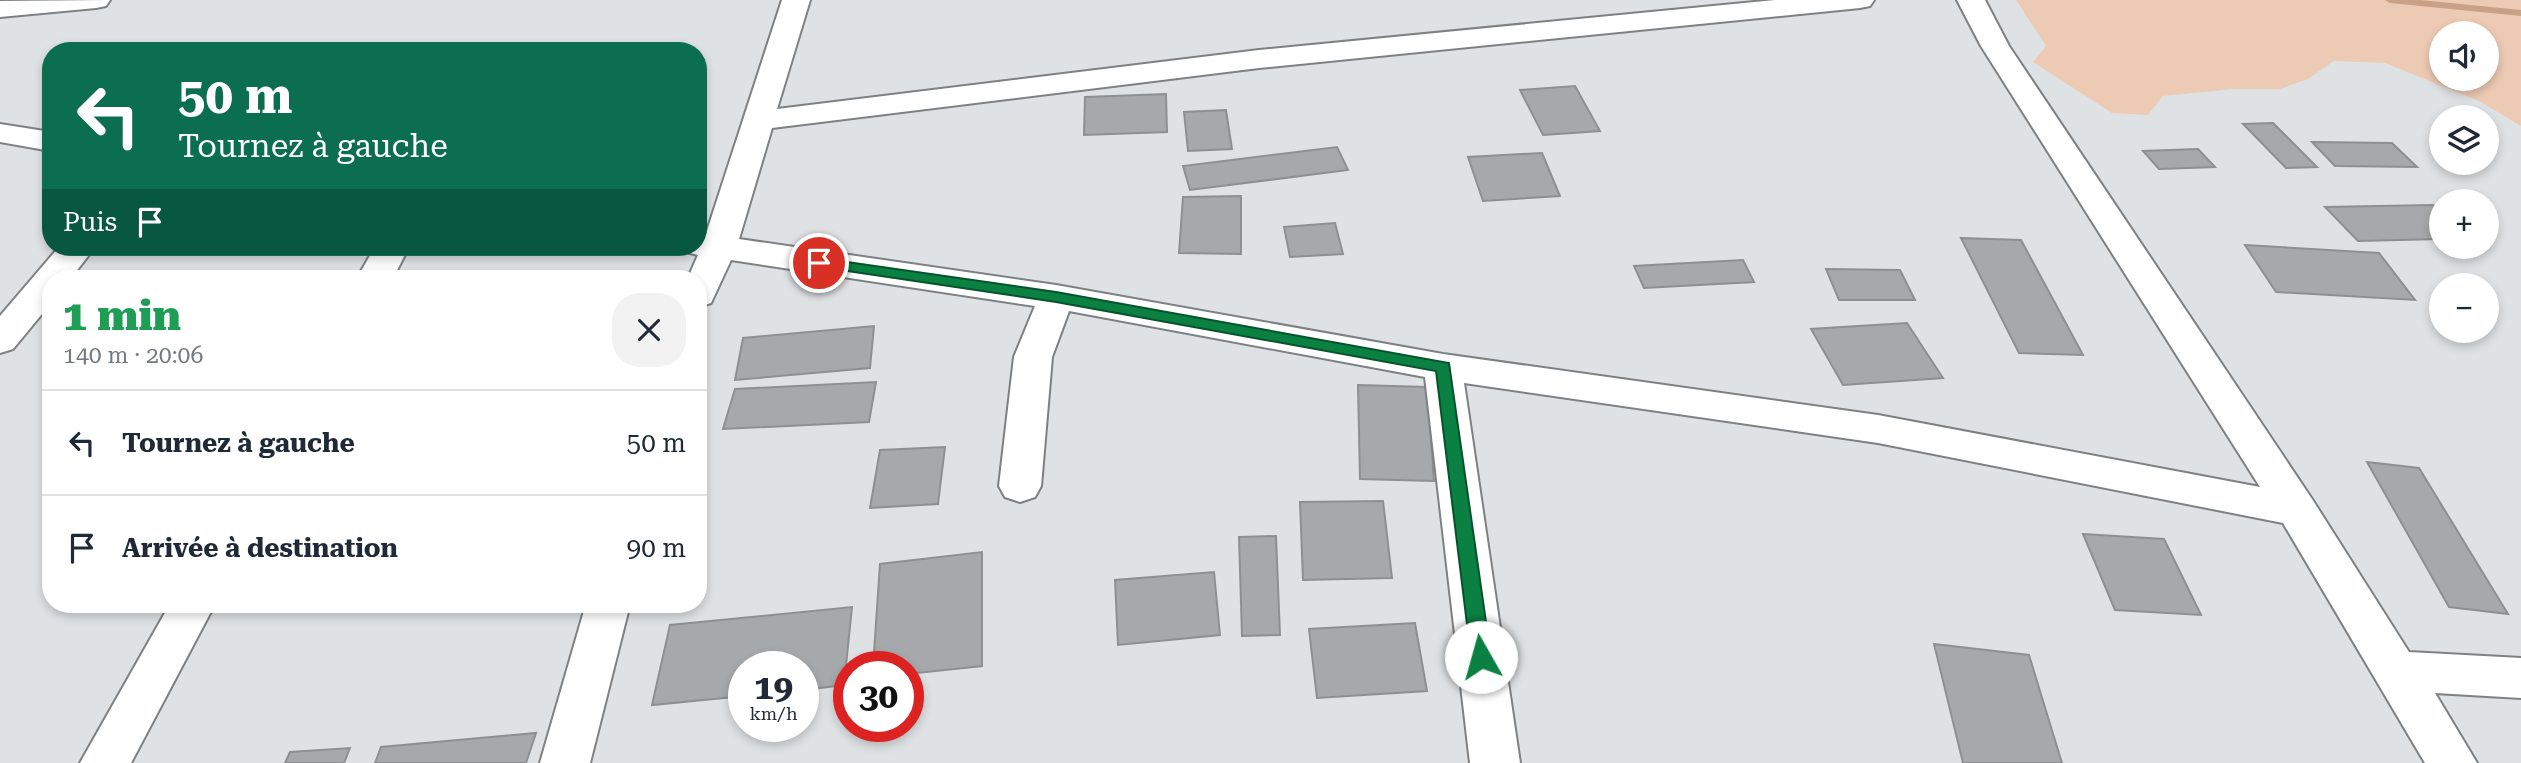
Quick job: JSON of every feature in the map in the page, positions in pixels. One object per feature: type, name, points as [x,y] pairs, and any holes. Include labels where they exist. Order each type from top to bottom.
[{"type":"street","points":[[0,9],[96,0]]},
{"type":"street","points":[[796,0],[761,120],[709,246],[1056,297],[1443,367],[1878,429],[2297,510]]},
{"type":"street","points":[[761,120],[1259,59],[1860,0]]},
{"type":"street","points":[[1971,0],[1996,46],[2297,510],[2452,763]]},
{"type":"street","points":[[0,133],[42,140]]},
{"type":"street","points":[[59,270],[70,256]]},
{"type":"street","points":[[0,340],[42,290]]},
{"type":"street","points":[[1020,486],[1033,357],[1056,297]]},
{"type":"street","points":[[1443,367],[1495,763]]},
{"type":"street","points":[[105,763],[188,613]]},
{"type":"street","points":[[565,763],[606,613]]},
{"type":"street","points":[[2397,671],[2521,678]]},
{"type":"shaded area","points":[[2016,0],[2521,0],[2521,126],[2499,113],[2499,105],[2486,105],[2454,91],[2499,91],[2499,21],[2429,21],[2429,81],[2385,63],[2334,61],[2308,79],[2280,89],[2233,89],[2163,96],[2148,115],[2112,113],[2033,62],[2046,46]]},
{"type":"building","points":[[1575,86],[1600,131],[1543,135],[1520,90]]},
{"type":"building","points":[[1166,94],[1167,132],[1084,135],[1085,97]]},
{"type":"building","points":[[1226,110],[1232,149],[1188,151],[1184,112]]},
{"type":"building","points":[[2273,123],[2317,167],[2286,168],[2243,124]]},
{"type":"building","points":[[2312,142],[2392,143],[2417,167],[2335,166]]},
{"type":"building","points":[[1337,147],[1348,170],[1190,190],[1183,166]]},
{"type":"building","points":[[2198,149],[2215,167],[2159,169],[2143,151]]},
{"type":"building","points":[[1542,153],[1560,196],[1483,201],[1468,157]]},
{"type":"building","points":[[1241,196],[1241,254],[1179,253],[1183,197]]},
{"type":"building","points":[[2429,205],[2429,239],[2358,241],[2325,207]]},
{"type":"building","points":[[1335,223],[1343,254],[1290,257],[1284,227]]},
{"type":"building","points":[[1961,238],[2021,240],[2083,355],[2019,353]]},
{"type":"building","points":[[2245,245],[2379,253],[2415,300],[2276,292]]},
{"type":"building","points":[[1743,260],[1754,282],[1644,288],[1634,266]]},
{"type":"building","points":[[1826,269],[1900,270],[1915,300],[1839,300]]},
{"type":"building","points":[[1907,323],[1943,378],[1843,385],[1811,329]]},
{"type":"building","points":[[874,326],[870,368],[735,380],[743,338]]},
{"type":"building","points":[[876,382],[869,422],[723,429],[735,389]]},
{"type":"building","points":[[1358,385],[1427,387],[1434,481],[1360,479]]},
{"type":"building","points":[[945,447],[938,504],[870,508],[880,450]]},
{"type":"building","points":[[2367,462],[2419,468],[2508,614],[2449,607]]},
{"type":"building","points":[[1383,501],[1392,578],[1303,580],[1300,502]]},
{"type":"building","points":[[2083,534],[2164,539],[2201,615],[2115,610]]},
{"type":"building","points":[[1276,536],[1280,635],[1242,636],[1239,537]]},
{"type":"building","points":[[982,552],[982,666],[924,672],[924,651],[874,651],[880,564]]},
{"type":"building","points":[[1214,572],[1220,635],[1118,645],[1115,580]]},
{"type":"building","points":[[852,607],[847,651],[833,651],[833,686],[819,688],[819,651],[728,651],[728,698],[652,705],[670,625]]},
{"type":"building","points":[[1415,623],[1427,691],[1317,698],[1309,629]]},
{"type":"building","points":[[1934,644],[2029,655],[2062,763],[1963,763]]},
{"type":"building","points":[[536,733],[526,763],[375,763],[381,747]]},
{"type":"building","points":[[350,748],[344,763],[285,763],[290,752]]},
{"type":"waterway","points":[[2390,0],[2521,13]]},
{"type":"route","points":[[819,263],[1056,297],[1443,367],[1481,657]]}]
